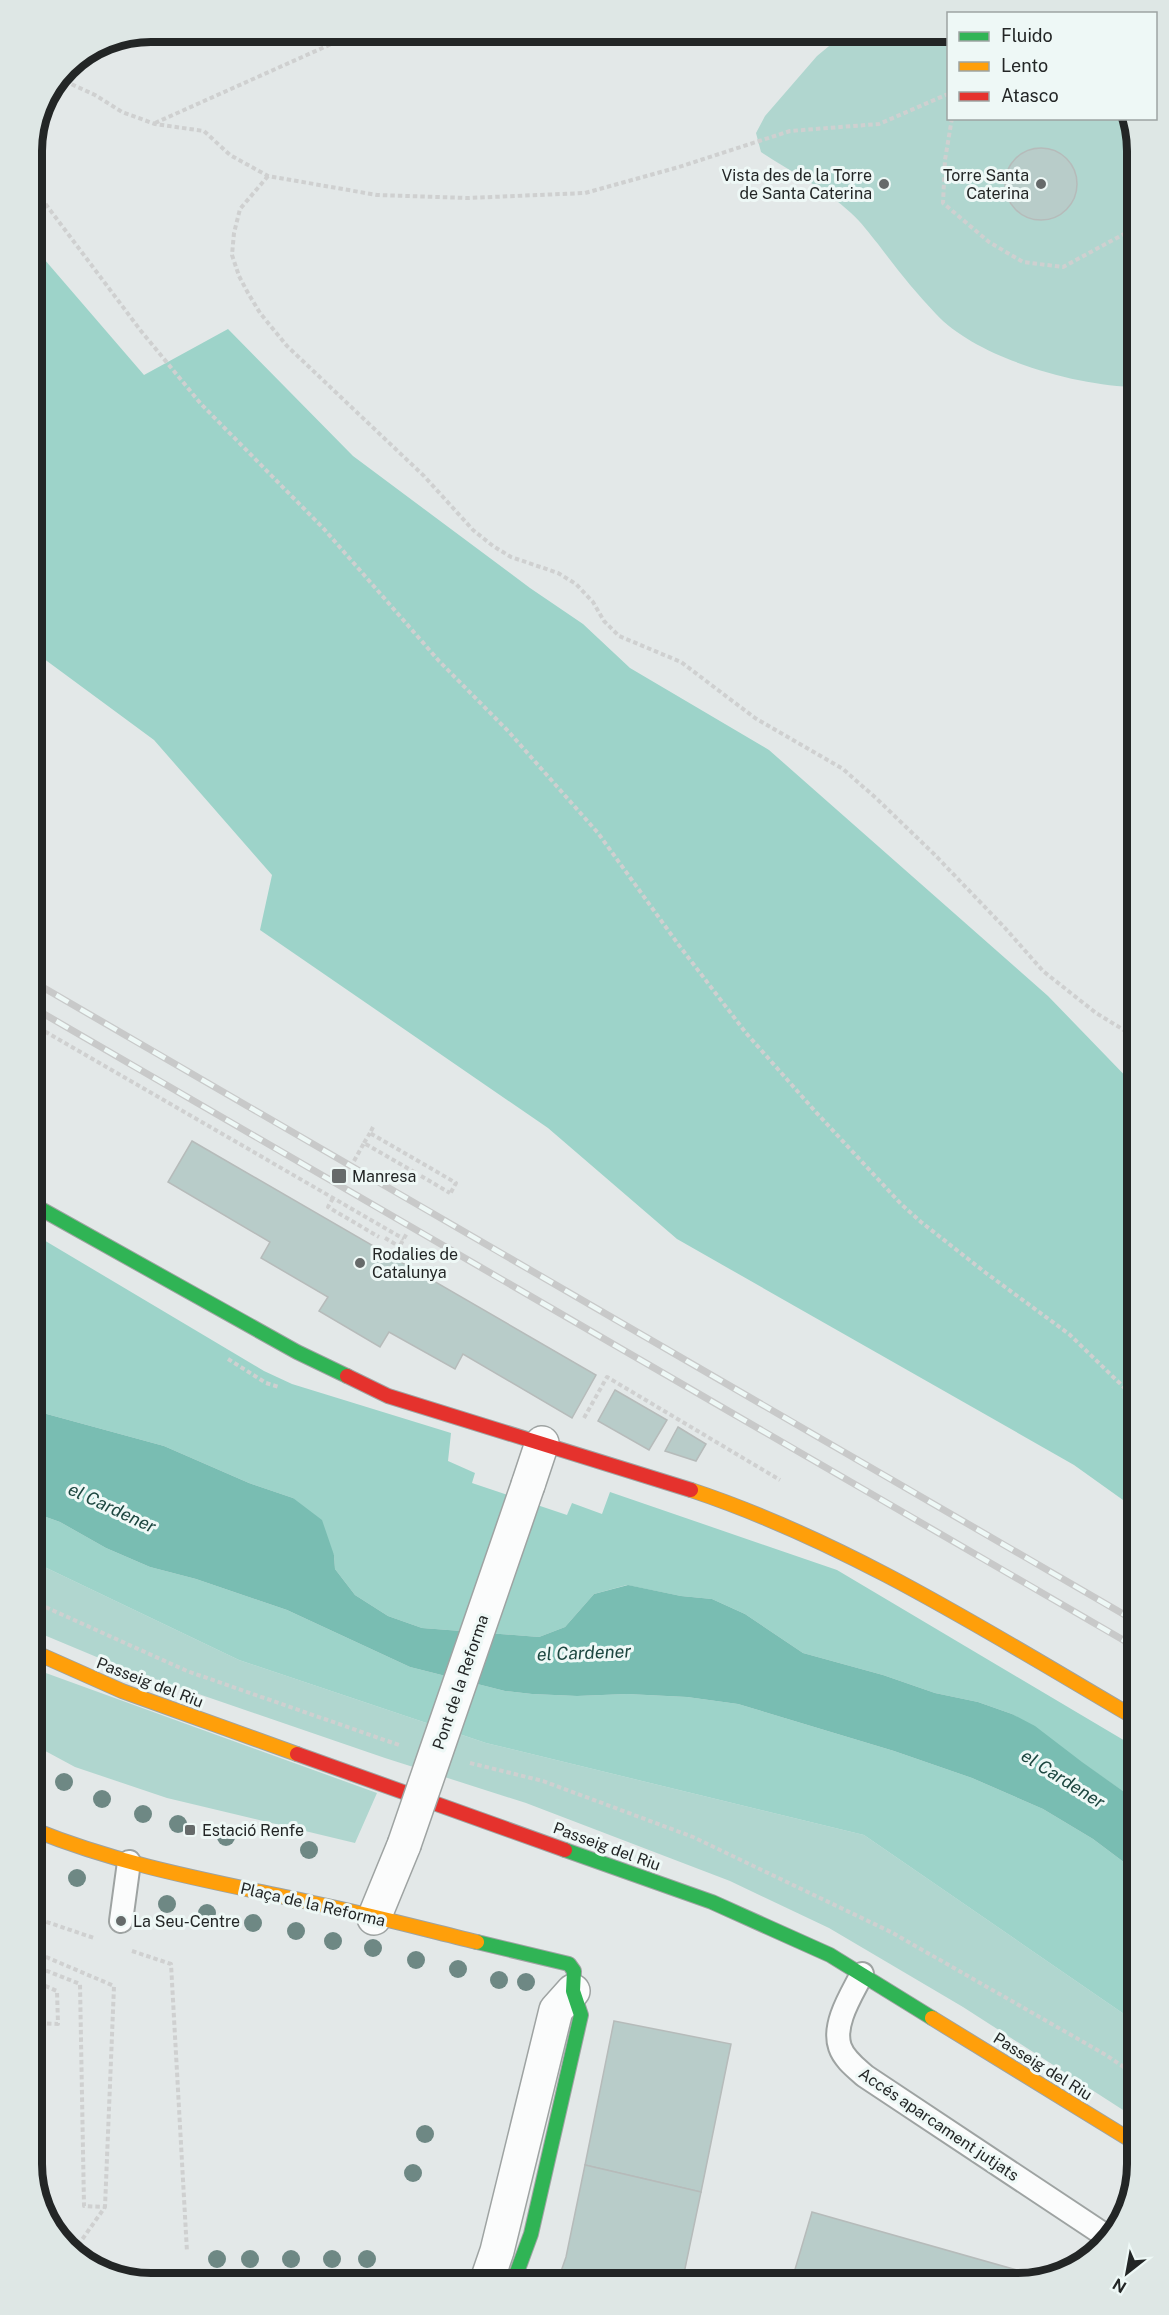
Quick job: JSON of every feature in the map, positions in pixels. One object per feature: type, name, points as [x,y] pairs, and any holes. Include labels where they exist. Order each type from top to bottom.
[{"type":"street","points":[[42,1210],[297,1352],[388,1396],[740,1506],[821,1541],[965,1618],[1127,1713]]},
{"type":"street","name":"Pont de la Reforma","points":[[374,1918],[404,1845],[542,1443]]},
{"type":"street","name":"Passeig del Riu","points":[[42,1655],[122,1691],[712,1902],[830,1955],[1127,2139]]},
{"type":"street","name":"Plaça de la Reforma","points":[[42,1833],[79,1848],[176,1875],[315,1903],[569,1964],[574,1971],[573,1991],[581,2015],[531,2234],[517,2273]]},
{"type":"street","points":[[489,2273],[556,2010],[573,1991]]},
{"type":"lane","points":[[121,1921],[129,1862]]},
{"type":"lane","name":"Accés aparcament jutjats","points":[[862,1974],[841,2024],[840,2047],[848,2060],[865,2076],[1102,2233]]},
{"type":"path","points":[[155,124],[336,42]]},
{"type":"path","points":[[66,82],[95,95],[122,112],[155,124],[204,131],[230,155],[268,176],[377,195],[468,198],[585,193],[679,167],[790,130],[879,124],[947,94]]},
{"type":"path","points":[[952,120],[945,160],[943,203],[989,242],[1023,262],[1063,267],[1127,232]]},
{"type":"path","points":[[268,176],[240,209],[234,232],[232,255],[239,276],[260,313],[287,346],[424,476],[473,530],[511,557],[558,573],[576,584],[593,602],[604,621],[619,636],[681,662],[755,718],[843,769],[934,854],[1043,970],[1096,1013],[1127,1032]]},
{"type":"path","points":[[42,199],[141,331],[201,404],[324,529],[439,661],[508,731],[598,833],[719,998],[814,1110],[901,1204],[921,1222],[1069,1334],[1127,1390]]},
{"type":"path","points":[[42,1030],[404,1239]]},
{"type":"path","points":[[354,1161],[373,1127]]},
{"type":"path","points":[[364,1143],[450,1194],[456,1183],[370,1133]]},
{"type":"path","points":[[333,1198],[328,1207],[379,1237]]},
{"type":"path","points":[[393,1258],[407,1233]]},
{"type":"path","points":[[385,1238],[412,1254],[413,1257],[398,1248]]},
{"type":"path","points":[[42,1920],[96,1939]]},
{"type":"path","points":[[128,1950],[171,1964],[187,2252]]},
{"type":"path","points":[[42,1955],[114,1986],[105,2207],[78,2245]]},
{"type":"path","points":[[42,1969],[80,1984],[84,2206],[105,2207]]},
{"type":"path","points":[[42,1984],[57,1991],[58,2024],[42,2023]]},
{"type":"shaded area","points":[[834,42],[947,42],[947,120],[1122,120],[1127,150],[1127,386],[1086,382],[1030,367],[1002,357],[954,330],[936,314],[906,280],[851,213],[819,188],[761,152],[756,133],[765,116],[817,56]]},
{"type":"shaded area","points":[[42,257],[144,375],[228,329],[353,456],[530,588],[583,624],[630,668],[769,750],[1048,996],[1127,1078],[1127,1503],[1074,1465],[677,1239],[548,1128],[260,930],[272,875],[154,740],[42,657]]},
{"type":"shaded area","points":[[42,1239],[264,1371],[292,1384],[451,1433],[448,1461],[475,1473],[472,1483],[567,1515],[572,1503],[602,1514],[610,1492],[837,1570],[1127,1742],[1127,1794],[1012,1714],[978,1702],[935,1693],[883,1675],[803,1653],[745,1614],[712,1599],[681,1596],[627,1585],[594,1594],[565,1627],[539,1637],[422,1628],[388,1616],[355,1595],[335,1569],[334,1555],[293,1498],[249,1483],[164,1446],[42,1413]]},
{"type":"shaded area","points":[[42,1516],[60,1522],[106,1548],[150,1567],[196,1579],[287,1610],[410,1667],[505,1691],[577,1696],[627,1694],[687,1697],[738,1704],[894,1751],[972,1778],[1043,1809],[1093,1839],[1127,1864],[1127,2016],[864,1835],[486,1743],[239,1660],[42,1566]]},
{"type":"shaded area","points":[[42,1566],[239,1660],[486,1743],[864,1835],[1127,2016],[1127,2113],[963,2007],[829,1928],[730,1881],[526,1803],[385,1758],[123,1668],[42,1634]]},
{"type":"shaded area","points":[[42,1672],[377,1793],[355,1843],[167,1798],[75,1767],[42,1749]]},
{"type":"water","name":"el Cardener","points":[[42,1413],[164,1446],[249,1483],[293,1498],[322,1520],[334,1555],[335,1569],[355,1595],[388,1616],[422,1628],[539,1637],[565,1627],[594,1594],[628,1585],[681,1596],[712,1599],[745,1614],[803,1653],[883,1675],[935,1693],[978,1702],[1012,1714],[1035,1726],[1127,1794],[1127,1864],[1093,1839],[1043,1809],[972,1778],[894,1751],[738,1704],[687,1697],[627,1694],[577,1696],[505,1691],[410,1667],[287,1610],[196,1579],[150,1567],[106,1548],[60,1522],[42,1516]]},
{"type":"building","name":"Torre Santa Caterina","points":[[1041,148],[1055,151],[1067,158],[1074,170],[1077,184],[1074,198],[1067,210],[1055,217],[1041,220],[1027,217],[1015,210],[1008,198],[1005,184],[1008,170],[1015,158],[1027,151]]},
{"type":"building","name":"Manresa","points":[[192,1141],[596,1375],[572,1418],[463,1354],[455,1369],[389,1332],[380,1347],[319,1311],[328,1297],[261,1258],[270,1242],[168,1182]]},
{"type":"building","points":[[615,1390],[667,1420],[649,1450],[598,1421]]},
{"type":"building","points":[[678,1427],[706,1444],[696,1461],[665,1451]]},
{"type":"building","points":[[614,2021],[731,2044],[701,2192],[585,2165]]},
{"type":"building","points":[[585,2165],[701,2192],[684,2273],[560,2273],[566,2257]]},
{"type":"building","points":[[812,2212],[1027,2273],[1026,2273],[794,2273]]},
{"type":"railway","points":[[42,987],[1127,1616]]},
{"type":"railway","points":[[42,1013],[1127,1642]]},
{"type":"traffic: fast","points":[[42,1210],[297,1352],[347,1376]]},
{"type":"traffic: fast","points":[[565,1850],[712,1902],[830,1955],[932,2018]]},
{"type":"traffic: fast","points":[[477,1942],[569,1964],[574,1971],[573,1991],[581,2015],[531,2234],[517,2273]]},
{"type":"traffic: slow","points":[[691,1490],[808,1536],[864,1564],[975,1624],[1127,1713]]},
{"type":"traffic: slow","points":[[42,1655],[122,1691],[297,1754]]},
{"type":"traffic: slow","points":[[42,1833],[136,1864],[354,1912],[477,1942]]},
{"type":"traffic: slow","points":[[932,2018],[1127,2138]]},
{"type":"traffic: jam","points":[[347,1376],[388,1396],[691,1490]]},
{"type":"traffic: jam","points":[[297,1754],[565,1850]]},
{"type":"place","name":"Vista des de la Torre de Santa Caterina","points":[[884,184]]},
{"type":"place","name":"Torre Santa Caterina","points":[[1041,184]]},
{"type":"place","name":"Manresa","points":[[339,1176]]},
{"type":"place","name":"Rodalies de Catalunya","points":[[360,1263]]},
{"type":"place","name":"Estació Renfe","points":[[190,1830]]},
{"type":"place","name":"La Seu-Centre","points":[[121,1921]]}]
